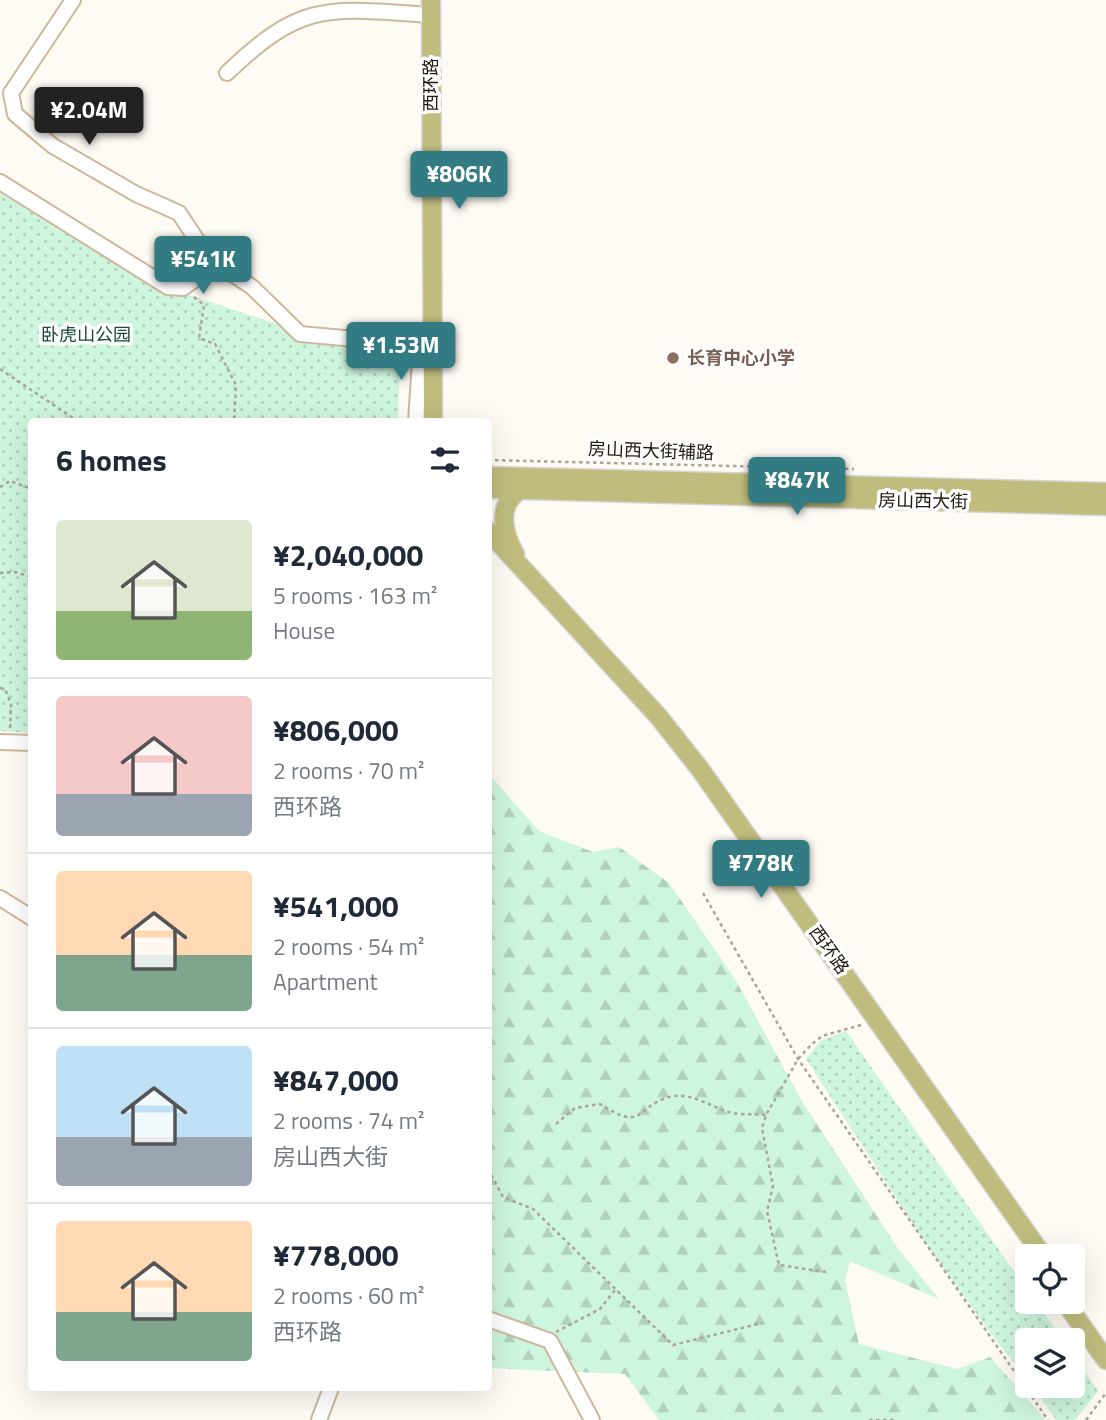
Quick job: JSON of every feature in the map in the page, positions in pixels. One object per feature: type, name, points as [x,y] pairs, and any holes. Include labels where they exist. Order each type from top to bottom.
[{"type":"main road","name":"西环路","points":[[433,5],[427,339],[433,418]]},
{"type":"main road","name":"西环路","points":[[433,5],[441,418]]},
{"type":"main road","name":"房山西大街","points":[[492,476],[1106,492]]},
{"type":"main road","name":"房山西大街","points":[[492,489],[1106,506]]},
{"type":"main road","points":[[520,490],[507,502],[504,523],[508,541],[524,570]]},
{"type":"main road","name":"西环路","points":[[492,535],[658,716],[712,784],[1035,1244]]},
{"type":"main road","name":"西环路","points":[[492,547],[629,694],[686,762],[1026,1244]]},
{"type":"main road","points":[[1074,1314],[1106,1360]]},
{"type":"main road","points":[[1084,1314],[1106,1346]]},
{"type":"street","points":[[73,0],[11,93],[15,114],[53,146],[136,194],[179,213],[214,266],[223,268],[252,287],[300,334],[427,339],[417,418]]},
{"type":"street","points":[[228,73],[257,39],[292,15],[316,7],[433,5]]},
{"type":"street","points":[[0,182],[168,287],[183,288],[214,266]]},
{"type":"street","points":[[5,742],[28,743]]},
{"type":"street","points":[[0,898],[28,916]]},
{"type":"street","points":[[492,1320],[550,1341],[592,1420]]},
{"type":"street","points":[[319,1420],[330,1391]]},
{"type":"path","points":[[183,288],[204,305],[198,338],[215,344],[236,385],[234,418]]},
{"type":"path","points":[[0,369],[73,418]]},
{"type":"path","name":"房山西大街辅路","points":[[492,460],[855,469]]},
{"type":"path","points":[[0,487],[10,481],[28,488]]},
{"type":"path","points":[[0,573],[15,572],[28,577]]},
{"type":"path","points":[[0,688],[5,689],[11,704],[5,742]]},
{"type":"path","points":[[703,893],[798,1059],[1048,1420]]},
{"type":"path","points":[[826,1272],[779,1265],[767,1211],[773,1186],[762,1128],[766,1115],[798,1059],[822,1036],[871,1024]]},
{"type":"path","points":[[556,1124],[575,1108],[600,1104],[619,1116],[636,1117],[668,1097],[688,1097],[731,1113],[766,1115]]},
{"type":"path","points":[[492,1177],[503,1198],[533,1209],[673,1345],[762,1323]]},
{"type":"path","points":[[544,1339],[600,1309],[616,1289]]},
{"type":"path","points":[[1086,1420],[1106,1393]]},
{"type":"path","points":[[869,1420],[895,1420]]},
{"type":"green space","name":"卧虎山公园","points":[[0,184],[186,294],[400,365],[398,418],[28,418],[28,733],[0,731]]},
{"type":"green space","points":[[492,778],[539,831],[593,852],[619,847],[669,883],[735,979],[803,1103],[899,1250],[939,1299],[850,1261],[845,1280],[859,1344],[957,1369],[990,1357],[1015,1385],[1015,1398],[1026,1398],[1046,1420],[659,1420],[625,1374],[492,1368]]},
{"type":"green space","points":[[846,1031],[1015,1273],[1015,1314],[1045,1314],[1054,1328],[1015,1328],[1015,1364],[923,1239],[806,1059],[820,1041]]},
{"type":"green space","points":[[1085,1372],[1098,1391],[1075,1420],[1056,1420],[1041,1398],[1085,1398]]},
{"type":"place","name":"长育中心小学","points":[[673,358]]}]
